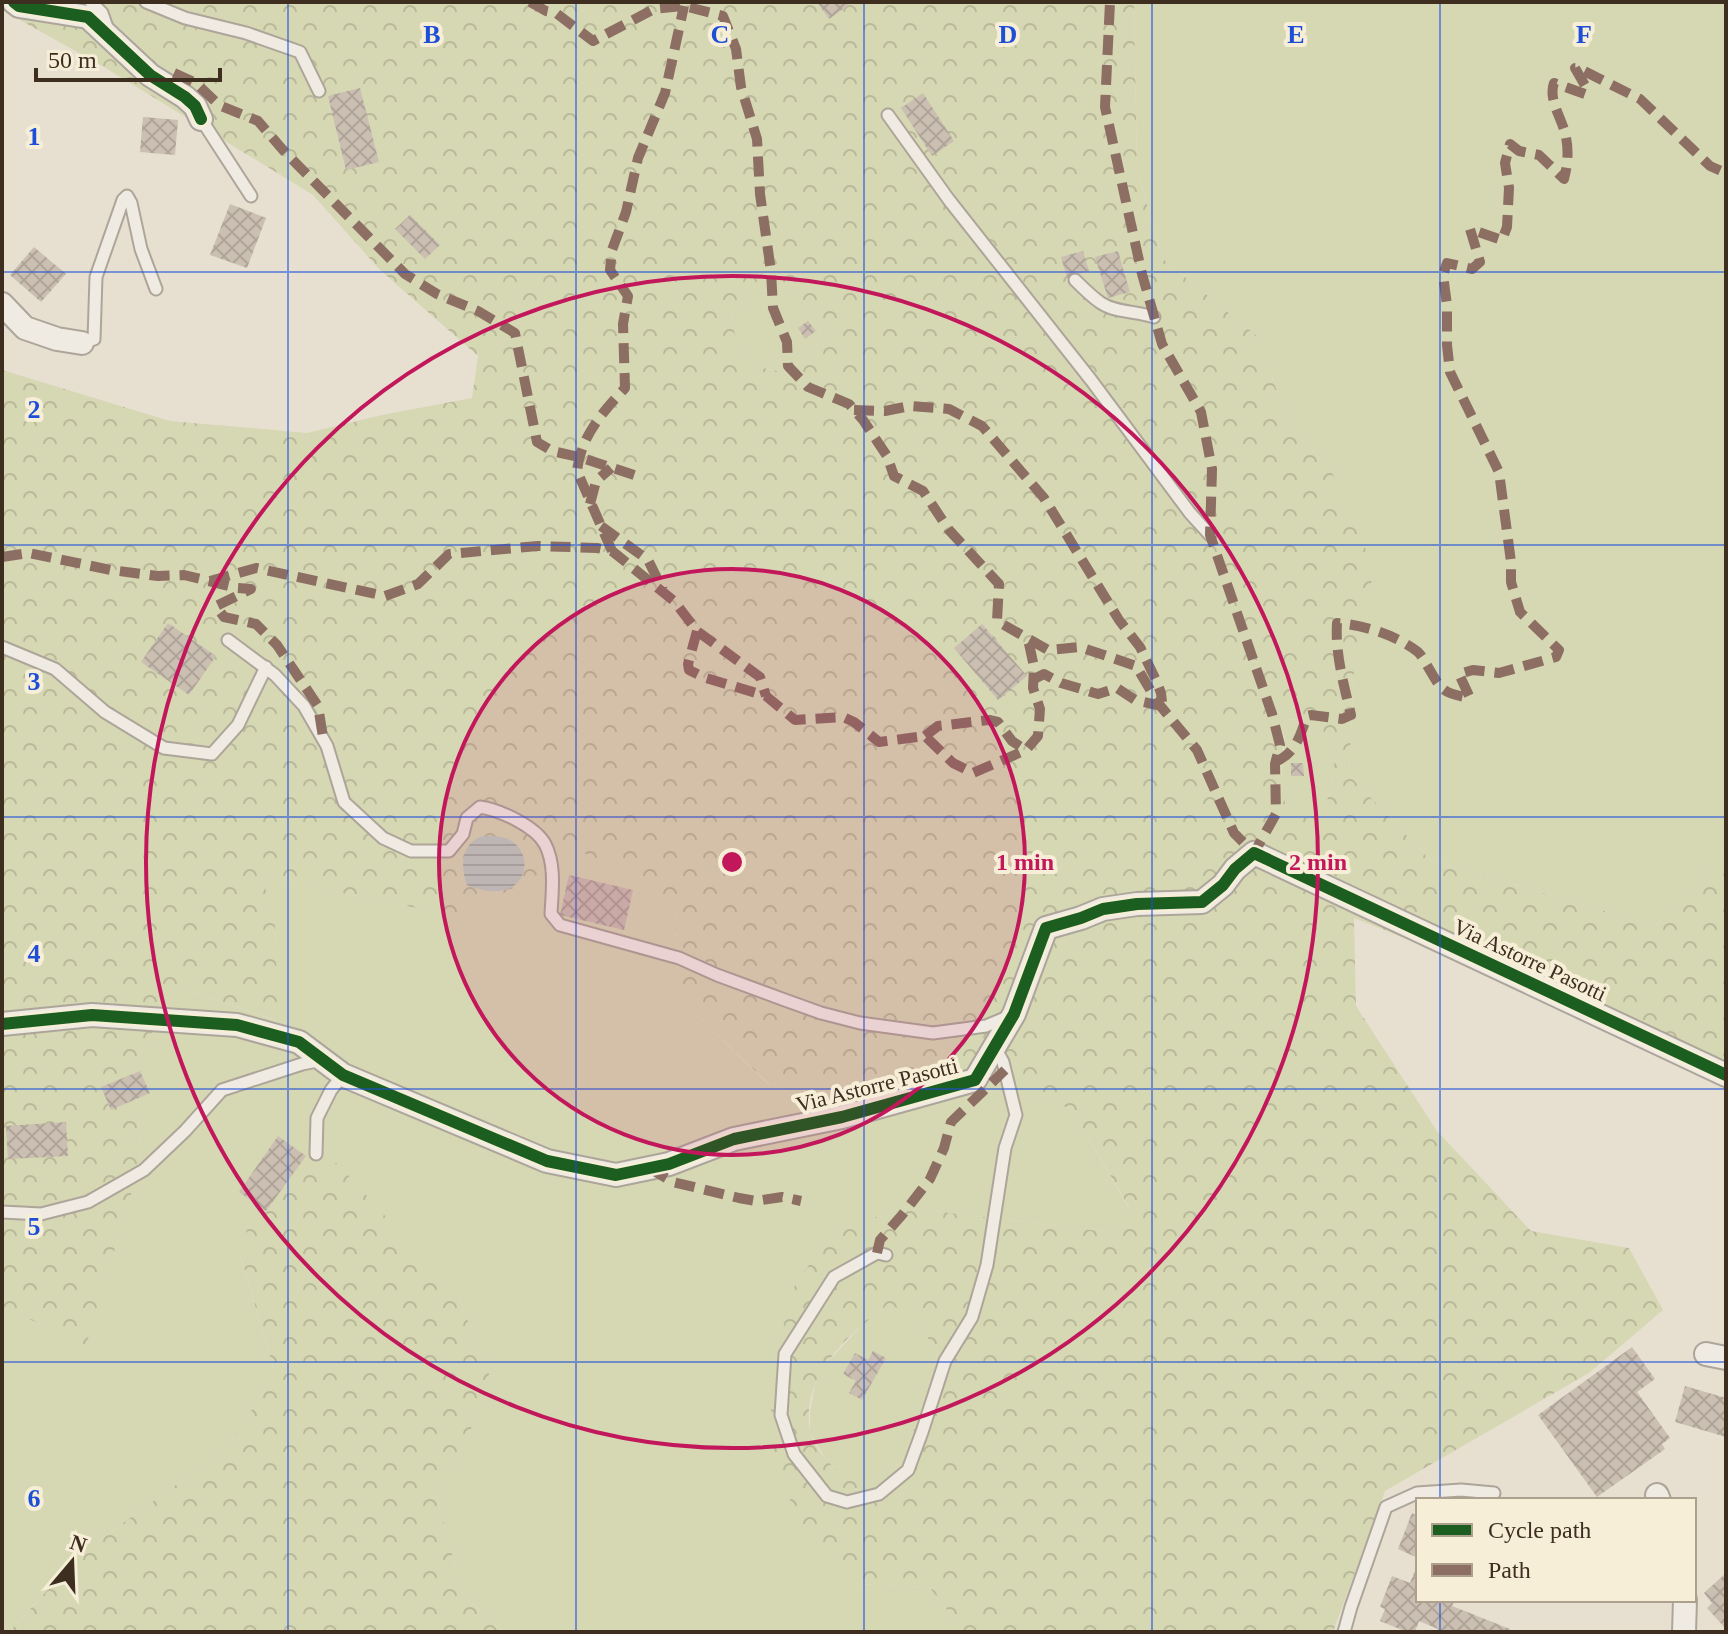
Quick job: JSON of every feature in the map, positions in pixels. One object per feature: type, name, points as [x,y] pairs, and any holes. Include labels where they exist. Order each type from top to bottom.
[{"type":"street","points":[[14,2],[19,6],[88,17],[150,75],[195,106],[201,119]]},
{"type":"street","points":[[2,304],[25,328],[57,339],[82,343]]},
{"type":"street","name":"Via Astorre Pasotti","points":[[2,1024],[92,1015],[237,1025],[299,1042],[343,1075],[547,1161],[616,1175],[669,1164],[734,1139],[842,1117],[975,1080],[1014,1014],[1046,928],[1103,909],[1137,904],[1202,902],[1254,853],[1726,1075]]},
{"type":"street","points":[[1684,1632],[1685,1602]]},
{"type":"lane","points":[[91,2],[102,13],[111,38]]},
{"type":"lane","points":[[146,2],[185,18],[246,33],[300,52],[319,91]]},
{"type":"lane","points":[[888,115],[949,200],[1210,535]]},
{"type":"lane","points":[[201,119],[251,196]]},
{"type":"lane","points":[[82,343],[94,339],[96,277],[127,196],[141,249],[156,289]]},
{"type":"lane","points":[[1075,280],[1101,304],[1154,317]]},
{"type":"lane","points":[[228,640],[266,667],[304,706],[323,737],[344,802],[383,838],[411,851],[449,851],[463,834],[467,818],[480,807],[495,809],[520,821],[544,843],[551,866],[551,914],[560,925],[679,958],[717,975],[860,1023],[933,1033],[986,1026],[1014,1014]]},
{"type":"lane","points":[[2,647],[55,669],[105,712],[164,748],[212,754],[238,725],[266,667]]},
{"type":"lane","points":[[886,1255],[877,1253],[834,1277],[785,1354],[781,1415],[794,1454],[827,1496],[847,1502],[879,1494],[908,1470],[945,1361],[972,1317],[987,1265],[1005,1148],[1016,1115],[1003,1062],[994,1047]]},
{"type":"lane","points":[[2,1212],[41,1214],[88,1202],[144,1170],[222,1090],[323,1060]]},
{"type":"lane","points":[[316,1154],[317,1118],[331,1090],[343,1075]]},
{"type":"lane","points":[[1344,1632],[1386,1507],[1417,1493],[1461,1490],[1494,1493]]},
{"type":"green space","points":[[2,2],[1134,2],[1137,170],[1163,259],[1257,336],[1290,427],[1331,470],[1374,568],[1354,673],[1349,775],[1430,860],[1656,926],[1726,851],[1726,1084],[1566,1002],[1354,918],[1356,1006],[1437,1131],[1531,1231],[1629,1248],[1663,1310],[1589,1373],[1385,1491],[1333,1632],[965,1632],[929,1587],[855,1584],[802,1532],[767,1438],[788,1296],[828,1237],[901,1207],[1116,1233],[1130,1209],[1071,1108],[912,1075],[770,1085],[678,997],[676,903],[580,851],[461,917],[262,877],[275,921],[278,1021],[178,987],[134,1065],[141,1161],[86,1346],[2,1306],[2,370],[170,421],[307,433],[472,398],[478,356],[380,270],[313,195],[104,67],[2,10]],"holes":[[[782,286],[811,307],[821,333],[813,353],[786,373],[758,367],[739,352],[731,317],[748,293]],[[1302,719],[1321,729],[1332,745],[1333,775],[1323,813],[1306,818],[1291,817],[1287,809],[1281,779],[1284,741],[1281,729],[1285,720]],[[889,1304],[914,1317],[937,1352],[933,1383],[900,1463],[877,1480],[847,1481],[815,1444],[810,1431],[809,1411],[820,1374],[831,1357],[859,1328]]]},
{"type":"green space","points":[[1134,2],[1726,2],[1726,851],[1656,926],[1430,860],[1349,775],[1354,673],[1331,470],[1290,427],[1257,336],[1163,259],[1137,170]]},
{"type":"green space","points":[[782,286],[811,307],[821,333],[813,353],[786,373],[758,367],[739,352],[731,317],[748,293]]},
{"type":"green space","points":[[1302,719],[1327,734],[1334,754],[1331,785],[1323,813],[1306,818],[1291,817],[1284,803],[1281,782],[1285,738],[1281,729],[1285,720]]},
{"type":"green space","points":[[580,851],[676,903],[678,997],[769,1085],[912,1075],[1071,1108],[1130,1210],[1116,1233],[901,1207],[767,1438],[855,1584],[929,1587],[965,1632],[503,1632],[463,1595],[437,1498],[493,1384],[458,1296],[240,1255],[275,1374],[227,1448],[83,1552],[9,1632],[2,1632],[2,1306],[86,1345],[141,1161],[134,1065],[178,987],[277,1021],[275,921],[262,877],[461,917]]},
{"type":"green space","points":[[337,1163],[458,1296],[493,1384],[437,1498],[463,1595],[503,1632],[9,1632],[83,1552],[227,1448],[275,1374],[240,1254],[263,1171]]},
{"type":"green space","points":[[890,1303],[914,1317],[937,1352],[933,1383],[900,1463],[877,1480],[847,1482],[827,1461],[810,1433],[815,1385],[824,1366],[864,1323]]},
{"type":"shaded area","points":[[492,836],[517,845],[524,859],[519,881],[505,890],[476,888],[467,885],[465,879],[463,865],[468,847],[478,838]]},
{"type":"building","points":[[817,2],[853,2],[829,19]]},
{"type":"building","points":[[360,88],[379,162],[346,170],[328,96]]},
{"type":"building","points":[[923,93],[954,141],[932,156],[901,108]]},
{"type":"building","points":[[143,117],[178,120],[175,155],[140,152]]},
{"type":"building","points":[[230,204],[266,218],[247,268],[210,255]]},
{"type":"building","points":[[410,215],[440,245],[425,259],[395,229]]},
{"type":"building","points":[[34,247],[66,274],[41,302],[10,275]]},
{"type":"building","points":[[1083,251],[1089,271],[1067,278],[1061,257]]},
{"type":"building","points":[[1118,251],[1130,292],[1108,298],[1095,257]]},
{"type":"building","points":[[808,321],[816,331],[805,339],[798,328]]},
{"type":"building","points":[[168,623],[216,656],[189,695],[141,662]]},
{"type":"building","points":[[982,624],[1027,676],[998,700],[954,648]]},
{"type":"building","points":[[1291,763],[1303,763],[1304,776],[1291,776]]},
{"type":"building","points":[[569,875],[633,890],[624,930],[560,915]]},
{"type":"building","points":[[140,1071],[150,1093],[111,1110],[101,1087]]},
{"type":"building","points":[[66,1122],[68,1156],[8,1159],[6,1126]]},
{"type":"building","points":[[278,1136],[306,1156],[266,1211],[239,1192]]},
{"type":"building","points":[[1632,1347],[1655,1379],[1637,1392],[1670,1438],[1662,1444],[1665,1449],[1597,1497],[1538,1415]]},
{"type":"building","points":[[873,1351],[886,1358],[862,1400],[849,1393],[856,1381],[843,1374],[855,1353],[868,1360]]},
{"type":"building","points":[[1685,1386],[1726,1398],[1726,1437],[1675,1422]]},
{"type":"building","points":[[1412,1513],[1416,1515],[1416,1557],[1398,1549]]},
{"type":"building","points":[[1416,1568],[1416,1602],[1454,1602],[1452,1606],[1510,1629],[1509,1632],[1437,1632],[1438,1629],[1419,1621],[1415,1632],[1407,1632],[1380,1621],[1385,1609],[1380,1607],[1392,1576],[1410,1583]]},
{"type":"building","points":[[1726,1573],[1726,1629],[1707,1608],[1712,1603],[1704,1593]]},
{"type":"marked path","points":[[530,2],[556,13],[593,41],[654,9],[684,6],[723,16],[736,49],[741,87],[757,139],[773,308],[787,342],[788,366],[808,387],[849,404],[887,456],[894,476],[923,491],[949,530],[999,584],[997,621],[1048,650],[1080,647],[1136,666],[1158,703],[1197,750],[1234,833],[1254,853],[1276,814],[1275,764],[1280,745],[1210,535],[1212,469],[1201,412],[1162,344],[1142,274],[1105,107],[1110,2]]},
{"type":"marked path","points":[[612,551],[577,471],[588,436],[625,388],[623,324],[628,296],[610,270],[612,250],[626,212],[638,158],[665,93],[684,6]]},
{"type":"marked path","points":[[1275,762],[1293,749],[1307,716],[1342,719],[1351,715],[1339,658],[1337,623],[1369,629],[1409,646],[1419,654],[1444,690],[1470,698],[1459,674],[1473,670],[1499,673],[1556,657],[1559,650],[1520,612],[1511,582],[1499,472],[1450,372],[1443,275],[1447,263],[1472,269],[1480,262],[1470,229],[1502,240],[1507,227],[1509,188],[1505,163],[1510,144],[1519,151],[1539,155],[1564,179],[1567,144],[1554,102],[1554,83],[1585,94],[1587,89],[1575,68],[1578,68],[1640,99],[1710,166],[1726,173]]},
{"type":"marked path","points":[[174,73],[196,83],[219,105],[258,121],[405,274],[437,294],[478,311],[515,333],[537,442],[552,451],[640,477]]},
{"type":"marked path","points":[[854,410],[885,411],[910,406],[949,409],[982,426],[1044,498],[1119,620],[1140,647],[1156,680],[1162,702]]},
{"type":"marked path","points":[[590,504],[596,481],[611,468]]},
{"type":"marked path","points":[[601,526],[648,560],[663,590]]},
{"type":"marked path","points":[[210,581],[256,568],[385,596],[418,584],[449,554],[538,546],[612,551],[674,601],[697,631],[760,677],[766,696]]},
{"type":"marked path","points":[[2,557],[29,553],[111,570],[158,576],[184,575],[251,589],[216,606],[224,617],[256,624],[277,645],[318,706],[323,737]]},
{"type":"marked path","points":[[697,631],[689,670],[766,696],[795,720],[843,717],[879,742],[925,736],[953,763],[973,773],[1026,750],[1038,736],[1040,709],[1033,688],[1034,667],[1028,639]]},
{"type":"marked path","points":[[1034,679],[1044,674],[1061,683],[1098,694],[1117,688],[1135,700],[1162,706]]},
{"type":"marked path","points":[[925,736],[938,726],[989,720],[998,722],[1012,741],[1026,750]]},
{"type":"marked path","points":[[877,1253],[880,1240],[930,1179],[944,1148],[951,1122],[1005,1070]]},
{"type":"marked path","points":[[649,1168],[673,1182],[739,1198],[756,1201],[782,1197],[801,1201]]},
{"type":"cycle path","points":[[14,2],[19,6],[88,17],[150,75],[195,106],[201,119]]},
{"type":"cycle path","points":[[2,1024],[92,1015],[237,1025],[299,1042],[343,1075],[547,1161],[616,1175],[669,1164],[734,1139],[842,1117],[975,1080],[1014,1014],[1046,928],[1103,909],[1137,904],[1202,902],[1254,853],[1726,1075]]}]
